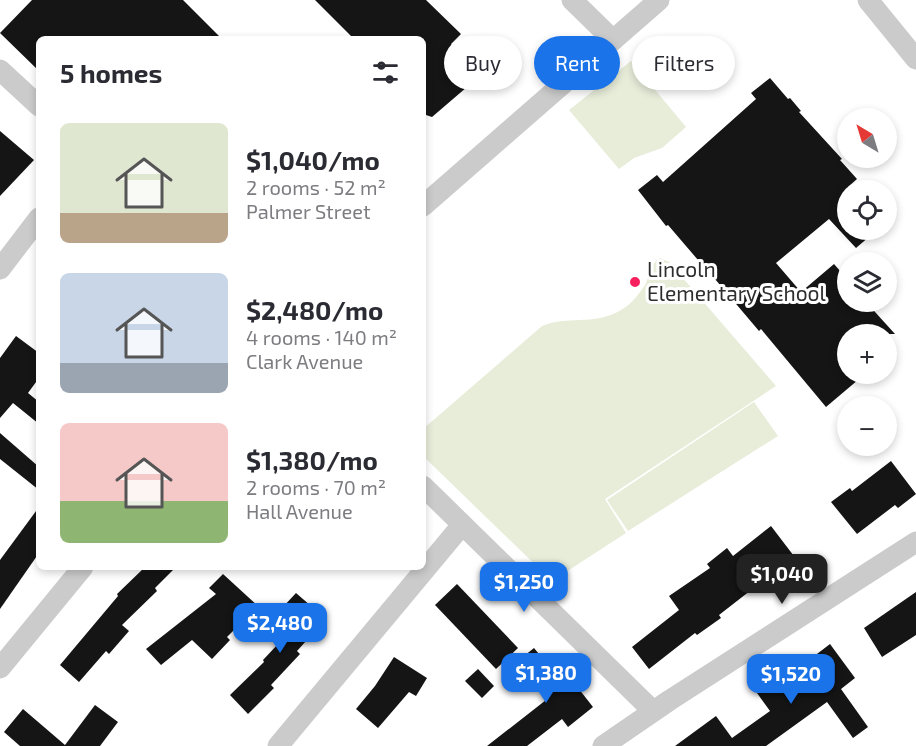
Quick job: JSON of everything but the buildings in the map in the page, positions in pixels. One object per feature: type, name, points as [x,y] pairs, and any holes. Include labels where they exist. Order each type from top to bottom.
[{"type":"street","points":[[572,0],[609,36]]},
{"type":"street","points":[[618,36],[659,0]]},
{"type":"street","points":[[868,0],[916,59]]},
{"type":"street","points":[[0,70],[36,103]]},
{"type":"street","points":[[426,203],[556,90]]},
{"type":"street","points":[[0,269],[36,222]]},
{"type":"street","points":[[426,489],[653,711]]},
{"type":"street","points":[[426,568],[462,525]]},
{"type":"street","points":[[603,746],[653,711],[916,542]]},
{"type":"street","points":[[0,668],[81,570]]},
{"type":"street","points":[[278,746],[425,570]]},
{"type":"green space","points":[[631,61],[632,90],[655,90],[686,127],[662,148],[634,158],[619,169],[569,110],[594,90],[620,90],[620,70]]},
{"type":"green space","points":[[660,258],[669,262],[776,386],[605,499],[626,533],[552,581],[426,459],[426,426],[542,326],[564,321],[605,317],[627,306],[645,285],[652,266]]},
{"type":"green space","points":[[754,402],[778,436],[628,531],[607,500]]},
{"type":"place","name":"Lincoln Elementary School","points":[[635,282]]}]
